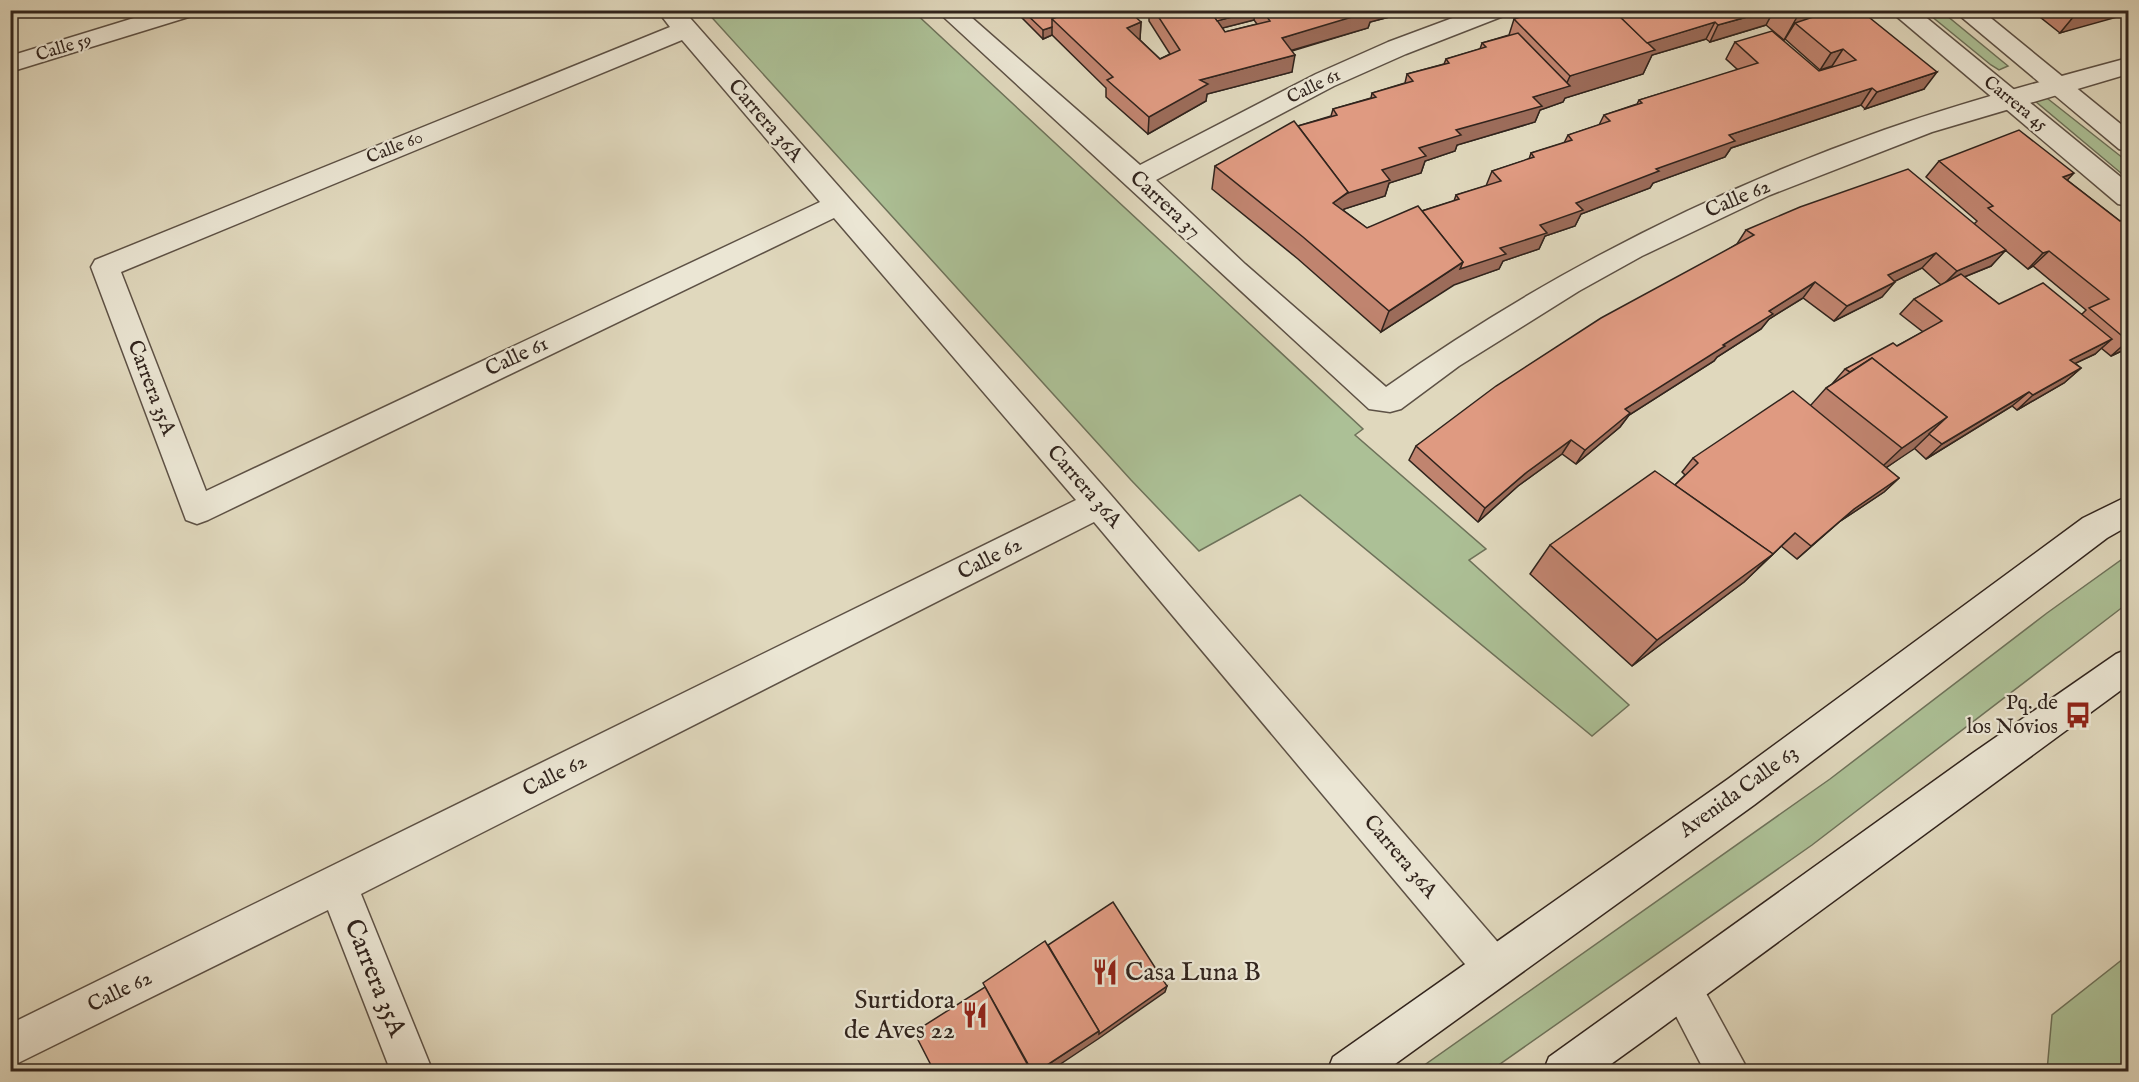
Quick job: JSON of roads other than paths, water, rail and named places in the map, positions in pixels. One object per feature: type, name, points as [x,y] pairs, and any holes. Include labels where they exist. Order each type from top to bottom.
[{"type":"street","name":"Calle 59","points":[[10,64],[187,10]]},
{"type":"street","name":"Carrera 37","points":[[948,10],[1138,178],[1335,362],[1380,400]]},
{"type":"street","name":"Calle 61","points":[[1138,178],[1326,80],[1397,48],[1498,10]]},
{"type":"street","name":"Carrera 45","points":[[1901,10],[2128,197]]},
{"type":"street","name":"Carrera 45","points":[[1965,10],[2128,143]]},
{"type":"street","name":"Carrera 36A","points":[[677,20],[1099,504],[1494,968]]},
{"type":"street","name":"Calle 60","points":[[105,267],[677,20]]},
{"type":"street","name":"Calle 62","points":[[1380,400],[1390,400],[1483,333],[1551,293],[1629,249],[1689,220],[1804,171],[1897,136],[2128,66]]},
{"type":"street","name":"Calle 61","points":[[197,510],[837,205]]},
{"type":"street","name":"Carrera 35A","points":[[105,267],[197,510]]},
{"type":"street","name":"Calle 62","points":[[10,1046],[338,885],[1099,504]]},
{"type":"street","name":"Avenida Calle 63","points":[[1348,1071],[1741,792],[2095,528],[2128,510]]},
{"type":"street","points":[[1564,1071],[1682,989],[2006,749],[2128,665]]},
{"type":"street","name":"Carrera 35A","points":[[338,885],[412,1071]]},
{"type":"street","points":[[1682,989],[1728,1071]]},
{"type":"place","name":"Pq. de los Novios","points":[[2078,715]]},
{"type":"place","name":"Casa Luna B","points":[[1105,972]]},
{"type":"place","name":"Surtidora de Aves 22","points":[[975,1015]]}]
